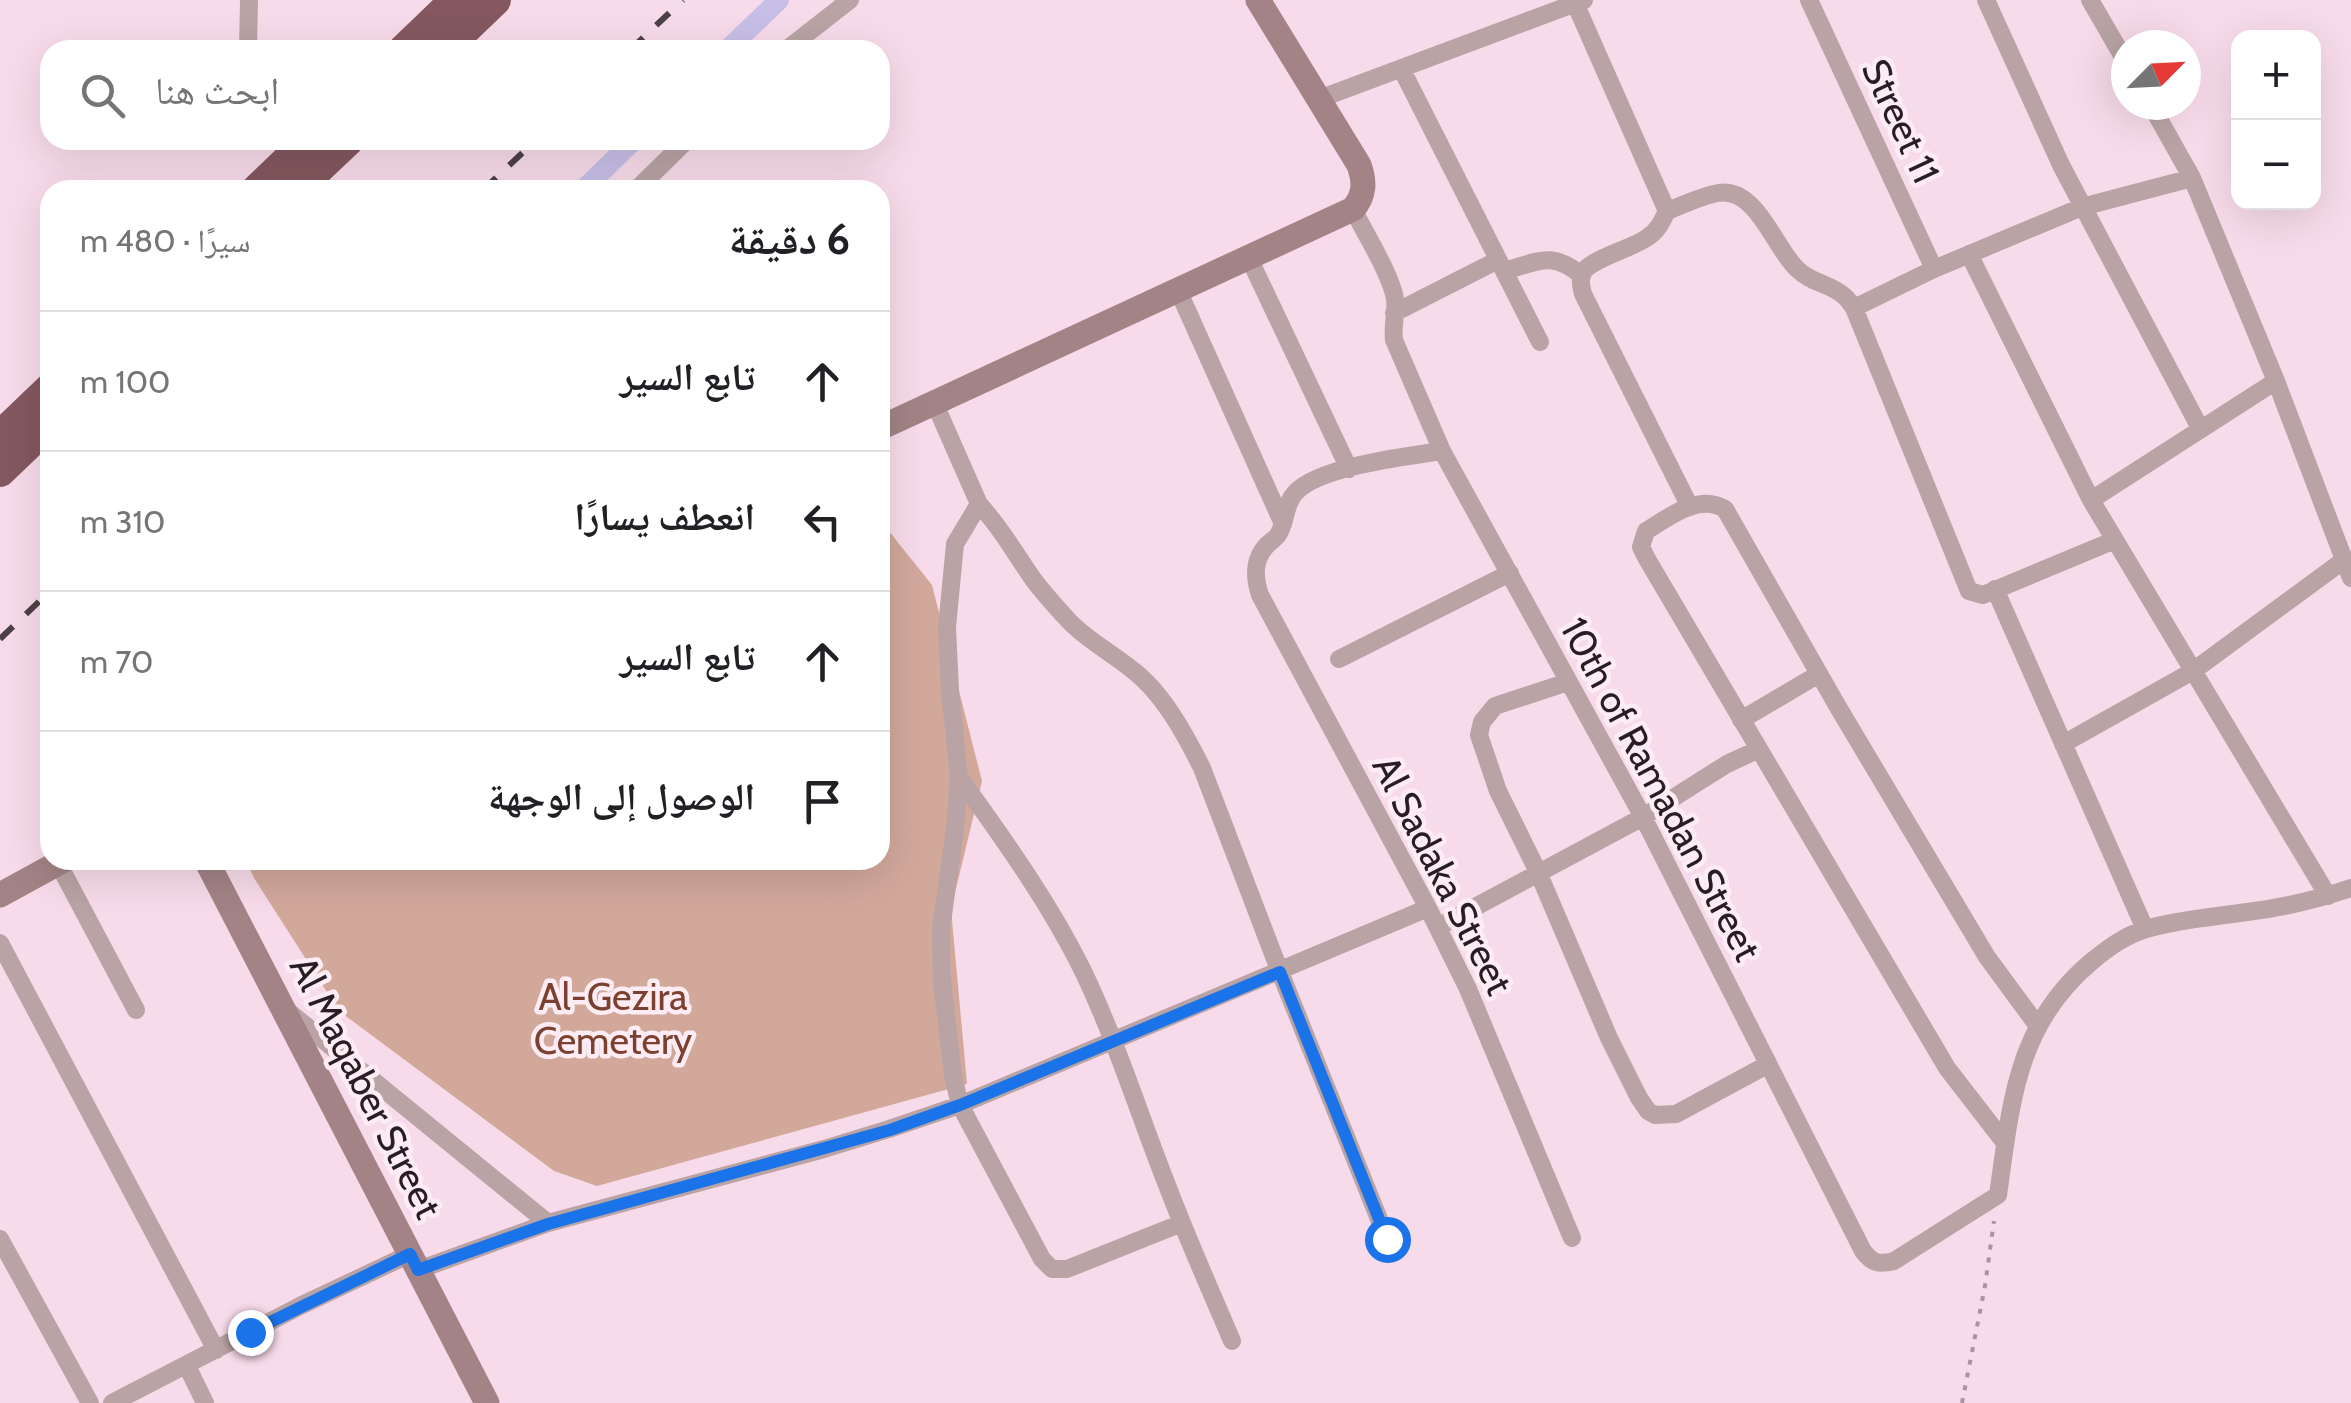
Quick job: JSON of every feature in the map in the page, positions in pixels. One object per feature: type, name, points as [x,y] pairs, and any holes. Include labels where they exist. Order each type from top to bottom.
[{"type":"highway","points":[[414,40],[456,0]]},
{"type":"highway","points":[[453,40],[495,0]]},
{"type":"highway","points":[[267,180],[299,150]]},
{"type":"highway","points":[[306,180],[337,150]]},
{"type":"highway","points":[[0,437],[40,399]]},
{"type":"highway","points":[[0,471],[40,433]]},
{"type":"street","points":[[248,40],[249,0]]},
{"type":"street","points":[[799,40],[850,0]]},
{"type":"street","points":[[890,424],[1353,209],[1362,195],[1364,178],[1359,166],[1258,0]]},
{"type":"street","name":"Street 11","points":[[1810,0],[1934,269]]},
{"type":"street","points":[[1986,0],[2061,165],[2200,428]]},
{"type":"street","points":[[2090,0],[2111,36]]},
{"type":"street","points":[[1319,100],[1579,1],[1667,211]]},
{"type":"street","points":[[1402,70],[1540,342]]},
{"type":"street","points":[[2063,744],[2193,671],[2348,568],[2192,178],[2159,120]]},
{"type":"street","points":[[646,180],[678,150]]},
{"type":"street","points":[[1854,308],[1934,269],[2082,207],[2192,178]]},
{"type":"street","points":[[1690,507],[1583,294],[1582,276],[1591,265],[1646,239],[1656,231],[1667,211],[1720,192],[1740,195],[1756,210],[1796,269],[1844,296],[1854,308],[1970,591],[1977,595],[1995,589],[2115,540]]},
{"type":"street","name":"10th of Ramadan Street","points":[[1353,209],[1396,300],[1394,340],[1442,450],[1643,817],[1863,1251],[1871,1261],[1894,1261],[1998,1195]]},
{"type":"street","points":[[1968,254],[2092,500],[2328,896]]},
{"type":"street","points":[[1250,258],[1349,469]]},
{"type":"street","points":[[1394,313],[1501,266],[1556,259],[1582,276]]},
{"type":"street","points":[[1178,290],[1283,524]]},
{"type":"street","points":[[2092,500],[2276,381]]},
{"type":"street","points":[[935,404],[979,504],[1001,528],[1034,581],[1094,644],[1137,673],[1182,731],[1202,768],[1387,1239]]},
{"type":"street","points":[[1283,524],[1288,502],[1298,488],[1349,469],[1442,450]]},
{"type":"street","points":[[2005,1142],[1947,1068],[1758,750],[1642,548],[1646,531],[1707,502],[1725,508],[1987,957],[2038,1024]]},
{"type":"street","points":[[979,504],[955,544],[947,627],[959,778],[941,929],[945,1025],[960,1105],[1042,1259],[1052,1269],[1066,1269],[1182,1223]]},
{"type":"street","name":"Al Sadaka Street","points":[[1283,524],[1256,562],[1254,579],[1260,595],[1438,927],[1468,989],[1572,1238]]},
{"type":"street","points":[[1339,659],[1510,573]]},
{"type":"street","points":[[1995,589],[2145,928]]},
{"type":"street","points":[[1741,720],[1819,674]]},
{"type":"street","points":[[1568,682],[1496,706],[1482,722],[1479,735],[1498,791],[1538,872],[1609,1038],[1648,1111],[1654,1115],[1676,1114],[1767,1065]]},
{"type":"street","points":[[1438,927],[1758,750]]},
{"type":"street","points":[[959,778],[1056,920],[1083,972],[1232,1341]]},
{"type":"street","points":[[0,896],[47,870]]},
{"type":"street","points":[[65,870],[136,1010]]},
{"type":"street","name":"Al Maqaber Street","points":[[211,870],[487,1403]]},
{"type":"street","points":[[1998,1195],[2020,1066],[2038,1024],[2076,975],[2113,944],[2145,928],[2253,912],[2351,888]]},
{"type":"street","points":[[112,1403],[302,1305],[414,1262],[840,1144],[960,1105],[1428,908]]},
{"type":"street","points":[[0,943],[216,1350]]},
{"type":"street","points":[[282,1005],[548,1224]]},
{"type":"street","points":[[0,1239],[90,1403]]},
{"type":"street","points":[[187,1366],[205,1403]]},
{"type":"path","points":[[1962,1403],[1998,1195]]},
{"type":"green space","name":"Al-Gezira Cemetery","points":[[890,532],[932,585],[982,781],[951,909],[967,1084],[597,1186],[554,1171],[339,1011],[250,870],[890,870]]},
{"type":"waterway","points":[[737,40],[779,0]]},
{"type":"waterway","points":[[593,180],[624,150]]},
{"type":"railway","points":[[641,40],[683,0]]},
{"type":"railway","points":[[494,180],[525,150]]},
{"type":"railway","points":[[0,639],[40,601]]},
{"type":"route","points":[[250,1332],[410,1254],[418,1270],[548,1224],[890,1130],[960,1105],[1280,972],[1387,1239]]}]
